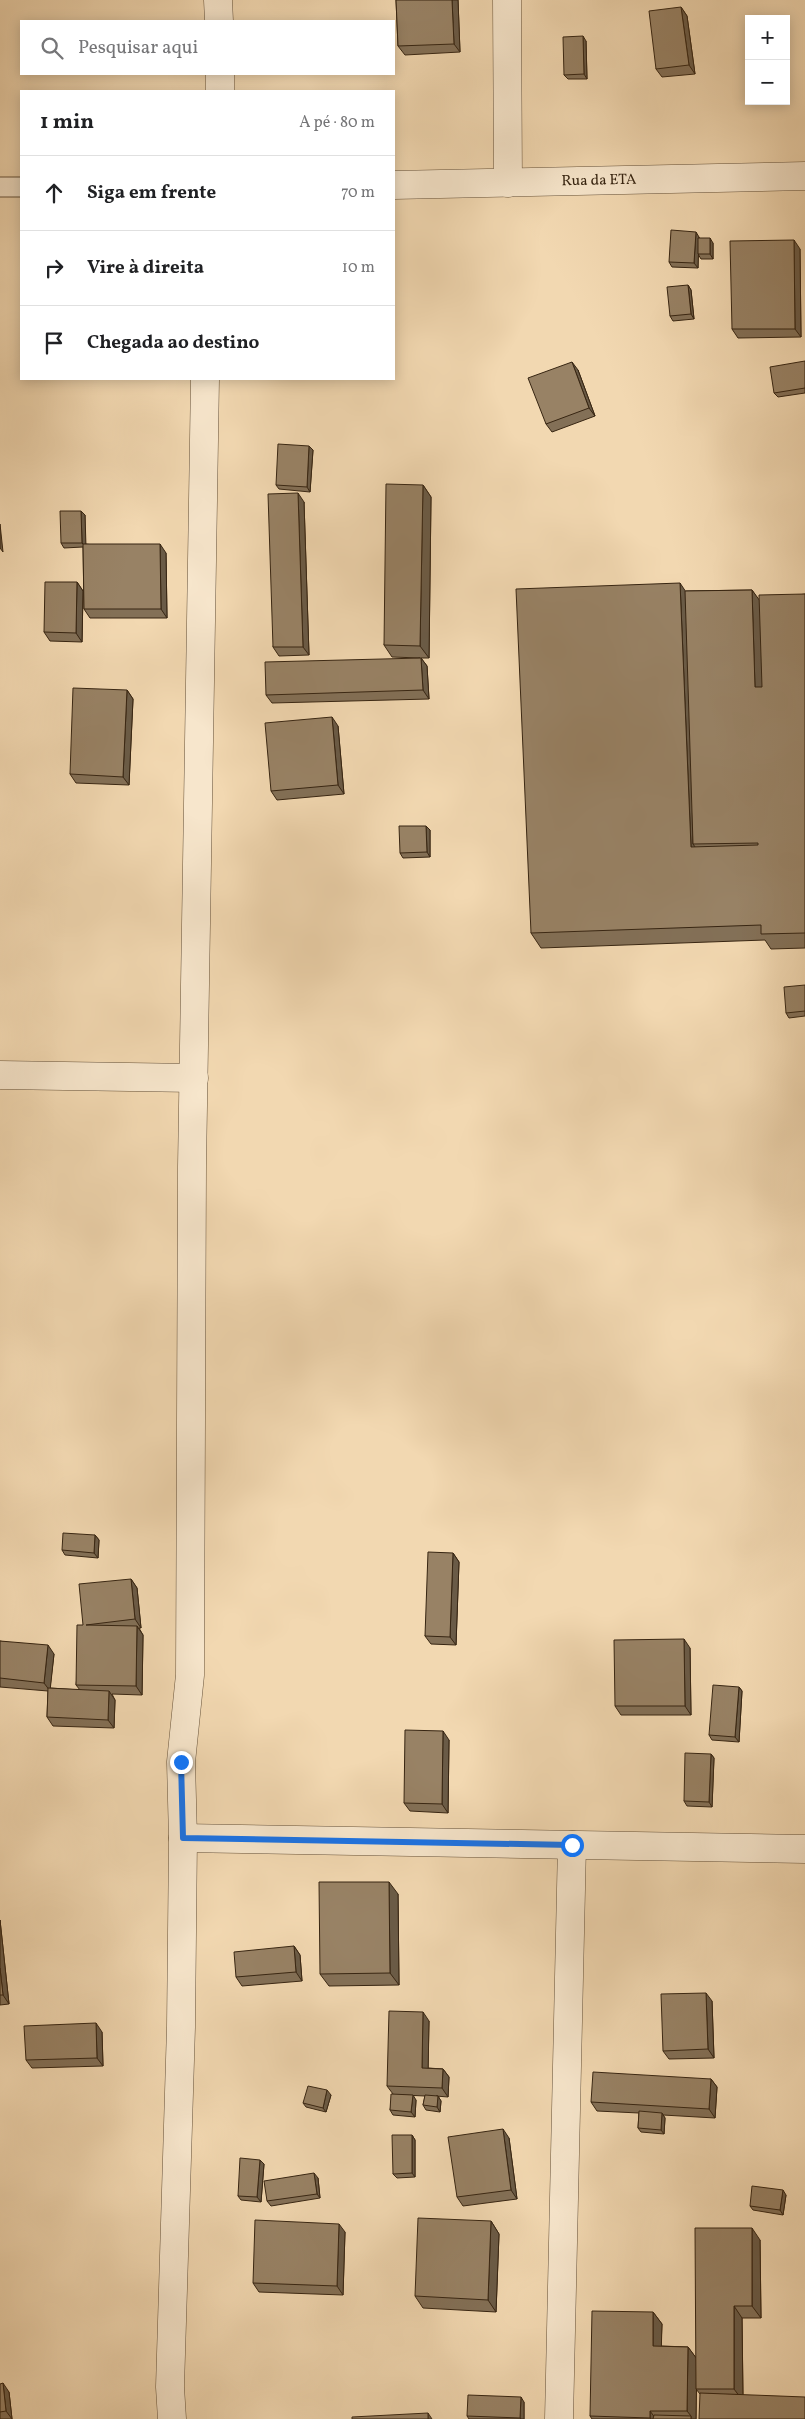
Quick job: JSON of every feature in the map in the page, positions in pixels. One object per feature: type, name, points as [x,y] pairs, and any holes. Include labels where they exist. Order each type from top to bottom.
[{"type":"street","points":[[218,0],[219,20]]},
{"type":"street","points":[[507,0],[508,182]]},
{"type":"street","points":[[220,75],[220,90]]},
{"type":"street","name":"Rua da ETA","points":[[395,185],[805,176]]},
{"type":"street","points":[[172,2419],[170,2387],[181,2026],[183,1838],[181,1762],[190,1675],[194,1078],[205,380]]},
{"type":"street","points":[[0,1075],[194,1078]]},
{"type":"street","points":[[183,1838],[805,1849]]},
{"type":"street","points":[[559,2419],[572,1845]]},
{"type":"lane","points":[[0,187],[20,187]]},
{"type":"building","points":[[396,0],[452,0],[454,44],[398,46]]},
{"type":"building","points":[[681,7],[689,65],[656,69],[649,11]]},
{"type":"building","points":[[583,36],[584,74],[564,75],[563,37]]},
{"type":"building","points":[[671,230],[696,232],[694,263],[669,262]]},
{"type":"building","points":[[698,238],[710,238],[710,254],[698,254]]},
{"type":"building","points":[[794,240],[795,329],[732,329],[730,241]]},
{"type":"building","points":[[688,285],[691,314],[670,316],[667,287]]},
{"type":"building","points":[[805,361],[805,388],[774,393],[770,367]]},
{"type":"building","points":[[572,362],[589,408],[546,424],[528,378]]},
{"type":"building","points":[[278,444],[309,446],[307,487],[276,485]]},
{"type":"building","points":[[386,484],[423,485],[420,646],[384,645]]},
{"type":"building","points":[[298,493],[303,647],[273,647],[268,494]]},
{"type":"building","points":[[60,511],[81,511],[82,543],[61,543]]},
{"type":"building","points":[[83,544],[160,544],[161,609],[84,609]]},
{"type":"building","points":[[45,582],[77,582],[76,633],[44,632]]},
{"type":"building","points":[[680,583],[691,847],[758,845],[758,843],[693,844],[685,591],[752,590],[755,687],[762,687],[759,595],[805,594],[805,933],[761,934],[761,925],[531,933],[516,589]]},
{"type":"building","points":[[421,658],[423,690],[266,695],[265,662]]},
{"type":"building","points":[[73,688],[127,690],[123,777],[70,774]]},
{"type":"building","points":[[332,717],[338,785],[271,791],[265,723]]},
{"type":"building","points":[[399,826],[426,826],[427,852],[400,853]]},
{"type":"building","points":[[805,985],[805,1011],[786,1013],[784,987]]},
{"type":"building","points":[[63,1533],[95,1535],[94,1553],[62,1550]]},
{"type":"building","points":[[428,1552],[453,1553],[450,1637],[425,1636]]},
{"type":"building","points":[[131,1579],[135,1619],[86,1625],[137,1626],[136,1686],[76,1685],[77,1625],[83,1625],[79,1584]]},
{"type":"building","points":[[684,1639],[685,1706],[615,1706],[614,1640]]},
{"type":"building","points":[[0,1641],[48,1645],[44,1683],[0,1678]]},
{"type":"building","points":[[713,1685],[739,1687],[735,1737],[709,1735]]},
{"type":"building","points":[[48,1688],[109,1691],[108,1720],[47,1717]]},
{"type":"building","points":[[405,1730],[443,1731],[442,1804],[404,1803]]},
{"type":"building","points":[[685,1753],[711,1754],[709,1802],[684,1801]]},
{"type":"building","points":[[319,1882],[389,1882],[390,1973],[320,1974]]},
{"type":"building","points":[[294,1946],[296,1972],[236,1977],[234,1952]]},
{"type":"building","points":[[0,1968],[3,1995],[0,1995]]},
{"type":"building","points":[[706,1993],[708,2049],[663,2051],[661,1994]]},
{"type":"building","points":[[389,2011],[423,2012],[422,2068],[443,2069],[442,2088],[387,2086]]},
{"type":"building","points":[[96,2023],[97,2058],[26,2060],[24,2026]]},
{"type":"building","points":[[593,2072],[711,2079],[709,2109],[591,2102]]},
{"type":"building","points":[[308,2086],[327,2090],[323,2108],[303,2103]]},
{"type":"building","points":[[391,2094],[413,2095],[411,2112],[390,2110]]},
{"type":"building","points":[[425,2095],[438,2096],[437,2107],[423,2105]]},
{"type":"building","points":[[639,2111],[662,2113],[661,2130],[638,2128]]},
{"type":"building","points":[[503,2129],[511,2190],[457,2197],[448,2137]]},
{"type":"building","points":[[392,2135],[412,2135],[412,2173],[393,2174]]},
{"type":"building","points":[[240,2158],[260,2160],[257,2197],[238,2196]]},
{"type":"building","points":[[314,2173],[317,2194],[267,2201],[264,2181]]},
{"type":"building","points":[[752,2186],[783,2190],[780,2210],[750,2206]]},
{"type":"building","points":[[418,2218],[491,2221],[488,2300],[415,2296]]},
{"type":"building","points":[[255,2220],[339,2224],[337,2286],[253,2283]]},
{"type":"building","points":[[695,2228],[752,2228],[752,2306],[734,2306],[734,2389],[696,2389]]},
{"type":"building","points":[[592,2311],[653,2312],[653,2346],[688,2347],[687,2411],[650,2411],[650,2418],[590,2416]]},
{"type":"building","points":[[3,2383],[6,2411],[0,2412],[0,2384]]},
{"type":"building","points":[[700,2393],[805,2397],[805,2419],[699,2419]]},
{"type":"building","points":[[468,2395],[521,2397],[520,2418],[467,2416]]},
{"type":"building","points":[[428,2413],[428,2419],[352,2419],[352,2417]]},
{"type":"building","points":[[654,2415],[691,2416],[691,2419],[653,2419]]},
{"type":"route","points":[[181,1762],[183,1838],[572,1845]]}]
